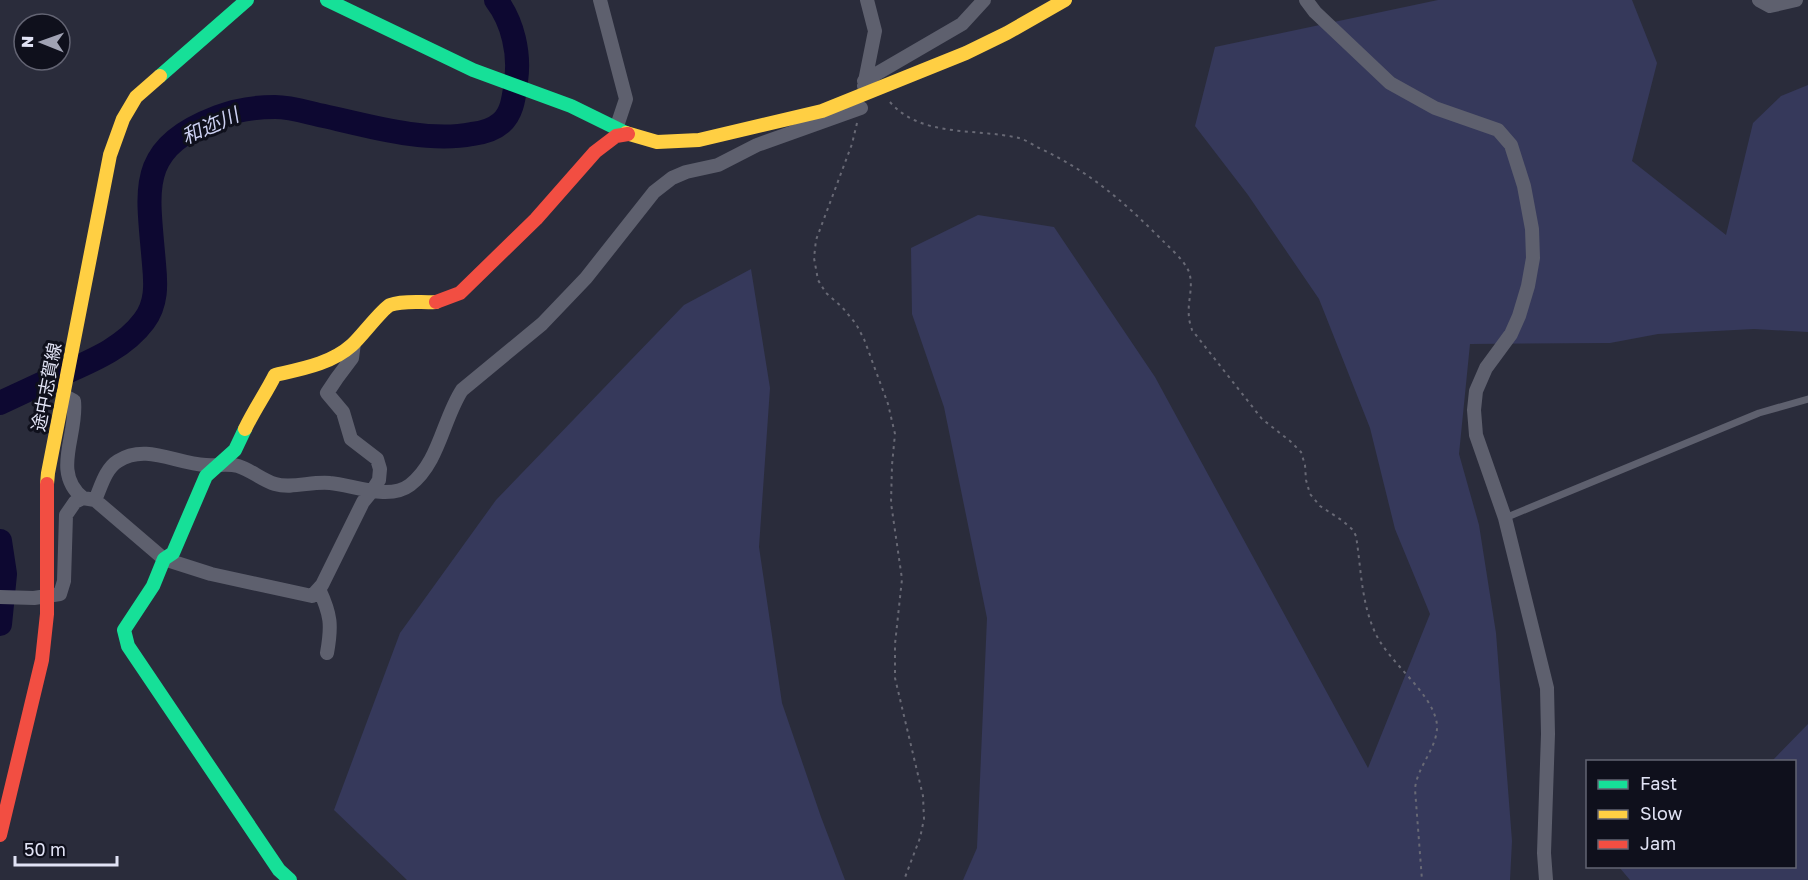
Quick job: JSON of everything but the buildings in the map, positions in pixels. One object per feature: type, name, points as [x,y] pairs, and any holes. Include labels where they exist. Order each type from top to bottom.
[{"type":"street","name":"途中志賀線","points":[[0,835],[42,660],[47,614],[40,597],[48,473],[110,155],[123,119],[136,97],[247,0]]},
{"type":"street","points":[[327,0],[473,70],[572,106],[622,131],[657,142],[699,140],[822,111],[966,53],[1065,0]]},
{"type":"street","points":[[290,880],[279,870],[128,646],[124,630],[157,579],[164,560],[173,554],[206,476],[235,450],[254,410],[275,375],[303,369],[328,360],[354,343],[388,306],[401,303],[436,302],[460,293],[536,219],[596,152],[622,131],[626,99],[600,0]]},
{"type":"street","points":[[863,94],[875,31],[867,0]]},
{"type":"street","points":[[0,597],[40,597],[60,594],[64,581],[66,515],[75,502],[89,499],[109,469],[133,454],[147,453],[206,465],[238,466],[276,484],[329,482],[372,491],[389,491],[408,486],[423,472],[435,451],[454,403],[462,390],[542,324],[586,278],[654,192],[672,178],[686,172],[718,165],[863,94],[962,24],[984,0]]},
{"type":"street","points":[[1306,0],[1315,12],[1390,83],[1436,108],[1498,130],[1511,145],[1524,186],[1532,229],[1533,258],[1528,286],[1519,316],[1486,368],[1476,391],[1474,410],[1476,435],[1505,518],[1547,688],[1548,734],[1544,853],[1546,880]]},
{"type":"street","points":[[1759,0],[1770,6],[1796,0]]},
{"type":"street","points":[[64,392],[74,401],[75,409],[68,453],[68,478],[74,491],[89,499],[164,560],[211,574],[312,596],[322,585],[363,502],[379,480],[380,469],[376,459],[351,439],[343,412],[327,393],[352,358],[354,343]]},
{"type":"street","points":[[319,588],[328,608],[331,629],[327,653]]},
{"type":"lane","points":[[1505,518],[1750,417],[1808,399]]},
{"type":"path","points":[[878,88],[896,109],[932,126],[1021,139],[1064,159],[1096,181],[1135,213],[1188,269],[1191,280],[1188,315],[1192,330],[1262,419],[1301,452],[1310,494],[1320,506],[1353,530],[1356,536],[1362,589],[1374,630],[1388,654],[1412,681],[1433,711],[1437,725],[1436,734],[1416,779],[1415,789],[1422,880]]},
{"type":"path","points":[[863,94],[852,144],[816,240],[814,258],[818,280],[826,293],[842,307],[856,324],[864,339],[888,404],[895,434],[891,502],[902,579],[895,644],[895,678],[924,796],[924,819],[920,838],[904,880]]},
{"type":"shaded area","points":[[1438,0],[1632,0],[1657,63],[1632,161],[1726,235],[1753,123],[1781,96],[1808,85],[1808,332],[1754,329],[1658,334],[1610,343],[1470,344],[1459,454],[1479,525],[1496,633],[1512,841],[1510,880],[963,880],[977,848],[987,618],[944,407],[912,314],[911,248],[978,215],[1054,227],[1155,377],[1368,768],[1430,614],[1395,529],[1370,428],[1319,299],[1248,195],[1195,126],[1215,47]]},
{"type":"shaded area","points":[[751,269],[770,388],[759,547],[782,703],[845,880],[407,880],[334,810],[400,633],[496,500],[684,305]]},
{"type":"shaded area","points":[[1808,724],[1808,880],[1630,880],[1620,868],[1796,868],[1796,760],[1773,760]]},
{"type":"waterway","name":"和迩川","points":[[0,403],[106,353],[127,339],[144,321],[151,308],[155,286],[150,214],[153,174],[160,158],[172,143],[191,129],[232,112],[268,107],[294,109],[417,135],[455,136],[479,133],[501,123],[512,104],[517,60],[511,28],[496,0]]},
{"type":"waterway","name":"和迩川","points":[[0,541],[5,574],[0,624]]},
{"type":"traffic: fast","points":[[160,76],[247,0]]},
{"type":"traffic: fast","points":[[327,0],[473,70],[571,106],[626,133]]},
{"type":"traffic: fast","points":[[245,429],[235,450],[206,476],[173,553],[164,559],[153,586],[124,630],[128,646],[279,870],[290,880]]},
{"type":"traffic: slow","points":[[626,133],[657,142],[699,140],[822,111],[966,53],[1065,0]]},
{"type":"traffic: slow","points":[[47,484],[110,155],[123,119],[136,97],[160,76]]},
{"type":"traffic: slow","points":[[245,429],[275,375],[315,365],[335,357],[356,341],[390,305],[407,302],[436,302]]},
{"type":"traffic: jam","points":[[436,302],[460,293],[536,219],[595,152],[616,136],[628,134]]},
{"type":"traffic: jam","points":[[0,835],[42,660],[47,614],[47,484]]}]
